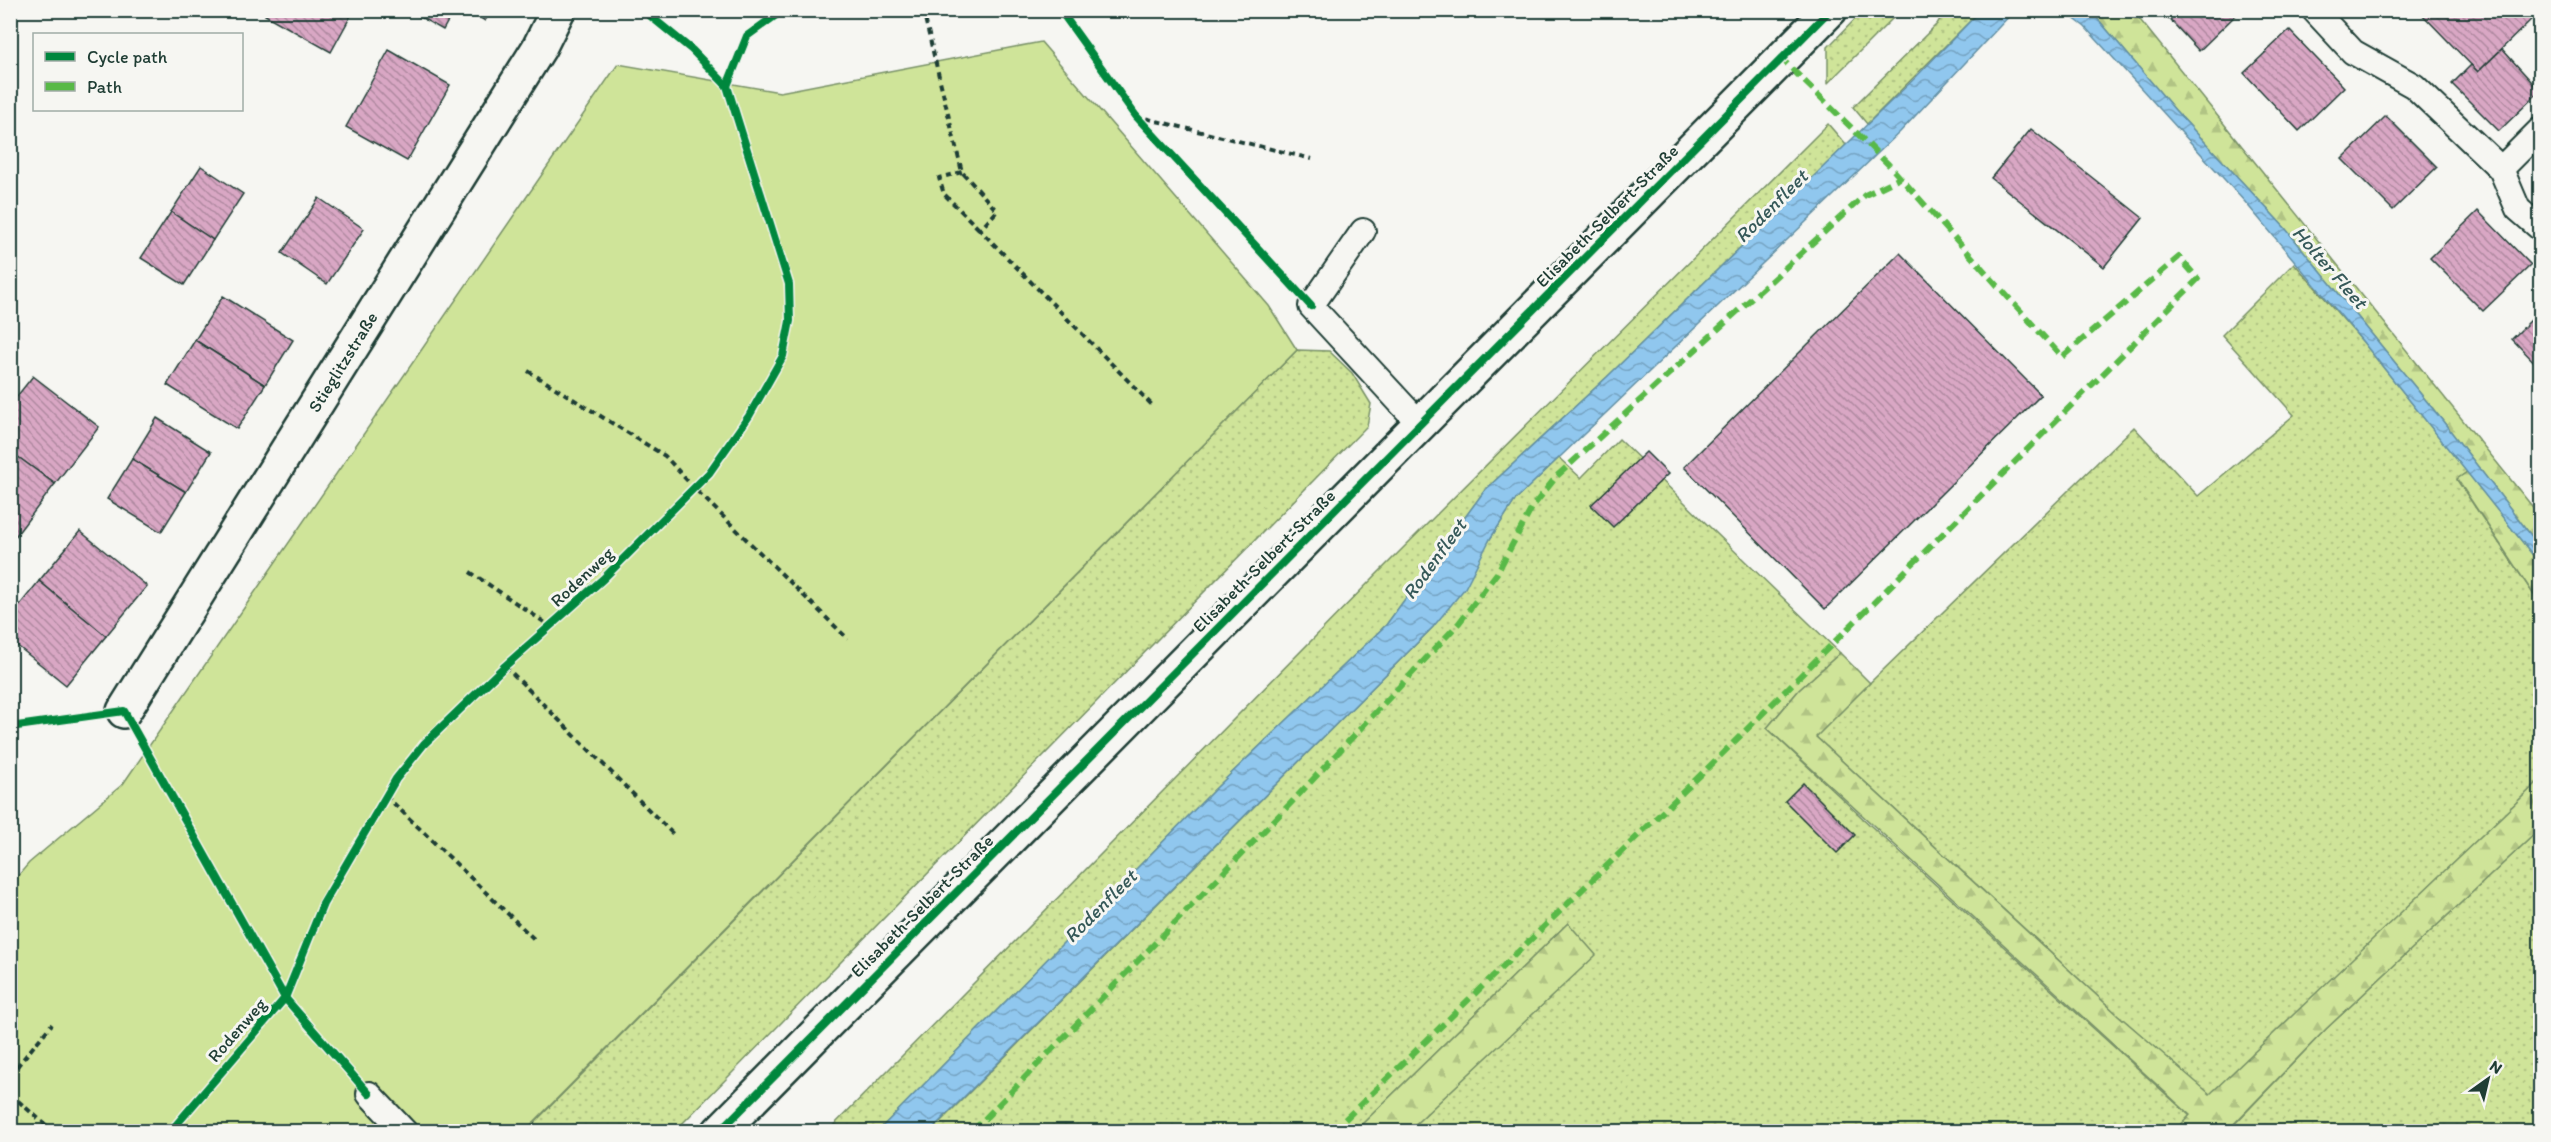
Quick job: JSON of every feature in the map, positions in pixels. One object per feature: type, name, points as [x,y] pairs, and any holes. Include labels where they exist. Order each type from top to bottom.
[{"type":"street","name":"Stieglitzstraße","points":[[124,711],[539,48],[558,10]]},
{"type":"street","name":"Elisabeth-Selbert-Straße","points":[[719,1131],[1830,10]]},
{"type":"lane","points":[[2314,10],[2353,52],[2414,86],[2500,169],[2518,209],[2541,228]]},
{"type":"lane","points":[[2500,169],[2541,130]]},
{"type":"lane","points":[[1363,231],[1311,306],[1420,425]]},
{"type":"lane","points":[[369,1094],[405,1131]]},
{"type":"path","points":[[923,10],[962,172],[997,211],[980,230]]},
{"type":"path","points":[[1130,107],[1144,125]]},
{"type":"path","points":[[1136,116],[1312,159]]},
{"type":"path","points":[[962,172],[939,178],[944,194],[1152,405]]},
{"type":"path","points":[[528,371],[665,456],[694,488],[848,639]]},
{"type":"path","points":[[686,496],[701,480]]},
{"type":"path","points":[[470,572],[550,626]]},
{"type":"path","points":[[497,674],[513,659]]},
{"type":"path","points":[[505,666],[675,836]]},
{"type":"path","points":[[381,805],[391,788]]},
{"type":"path","points":[[386,795],[535,940]]},
{"type":"path","points":[[10,1075],[52,1024]]},
{"type":"path","points":[[10,1094],[54,1131]]},
{"type":"green space","points":[[1864,10],[1900,11],[1828,83],[1828,47]]},
{"type":"green space","points":[[1945,11],[1980,11],[1867,124],[1853,107],[1937,24]]},
{"type":"green space","points":[[2091,11],[2133,11],[2540,516],[2540,547],[2442,420],[2285,228],[2175,110]]},
{"type":"green space","points":[[1041,42],[1269,306],[1297,350],[525,1131],[11,1132],[11,884],[29,863],[123,784],[618,64],[780,92]]},
{"type":"green space","points":[[1828,124],[1846,145],[1607,377],[1485,490],[1386,625],[1214,790],[878,1131],[827,1132],[1376,575]]},
{"type":"green space","points":[[2294,263],[2363,342],[2467,472],[2457,480],[2540,604],[2540,780],[2210,1095],[2118,1015],[1815,736],[2134,427],[2198,496],[2294,415],[2222,335]]},
{"type":"green space","points":[[1297,350],[1329,351],[1352,373],[1371,404],[1367,426],[675,1131],[525,1132]]},
{"type":"green space","points":[[1619,439],[1840,653],[1799,690],[1767,728],[1871,826],[2190,1116],[2175,1132],[1408,1131],[1595,955],[1568,923],[1355,1131],[930,1132],[1433,627],[1516,499],[1559,458],[1581,478]]},
{"type":"green space","points":[[2467,472],[2540,564],[2540,604],[2457,479]]},
{"type":"green space","points":[[1840,653],[1870,683],[1816,737],[2118,1015],[2210,1094],[2540,780],[2540,829],[2326,1029],[2227,1131],[2175,1131],[2190,1115],[1767,728],[1799,690]]},
{"type":"green space","points":[[2540,829],[2540,1131],[2227,1132],[2326,1029]]},
{"type":"green space","points":[[1568,923],[1596,955],[1408,1131],[1355,1131]]},
{"type":"water","name":"Rodenfleet","points":[[1980,11],[2014,11],[1900,132],[1516,499],[1490,539],[1465,588],[1433,627],[930,1131],[878,1131],[1214,790],[1386,625],[1485,490],[1607,377],[1916,77]]},
{"type":"water","points":[[2064,11],[2091,11],[2175,110],[2285,228],[2442,420],[2540,547],[2540,564],[2363,342],[2245,202],[2085,27]]},
{"type":"building","points":[[268,10],[354,10],[331,52],[265,15]]},
{"type":"building","points":[[408,10],[454,10],[443,30]]},
{"type":"building","points":[[468,10],[491,10],[485,21]]},
{"type":"building","points":[[2161,10],[2241,10],[2199,51]]},
{"type":"building","points":[[2418,10],[2540,10],[2540,11],[2478,72]]},
{"type":"building","points":[[2289,30],[2344,87],[2299,131],[2244,73]]},
{"type":"building","points":[[2502,49],[2540,91],[2499,131],[2452,84],[2471,65],[2478,72]]},
{"type":"building","points":[[389,50],[450,85],[407,161],[346,127]]},
{"type":"building","points":[[2386,116],[2437,167],[2393,210],[2342,159]]},
{"type":"building","points":[[2031,129],[2143,218],[2104,267],[1991,178]]},
{"type":"building","points":[[201,166],[243,194],[213,240],[171,212]]},
{"type":"building","points":[[319,198],[364,229],[327,284],[282,253]]},
{"type":"building","points":[[2478,211],[2531,265],[2483,311],[2430,258]]},
{"type":"building","points":[[171,212],[213,240],[184,285],[141,258]]},
{"type":"building","points":[[1900,253],[2041,395],[1825,609],[1684,467]]},
{"type":"building","points":[[223,296],[293,340],[265,385],[195,340]]},
{"type":"building","points":[[2540,311],[2540,368],[2512,339]]},
{"type":"building","points":[[195,340],[265,385],[237,429],[167,385]]},
{"type":"building","points":[[33,376],[99,427],[55,484],[10,451],[10,405]]},
{"type":"building","points":[[157,418],[211,452],[186,492],[132,459]]},
{"type":"building","points":[[10,451],[55,484],[11,542],[10,542]]},
{"type":"building","points":[[1646,452],[1668,474],[1613,527],[1591,505]]},
{"type":"building","points":[[132,459],[186,492],[161,532],[107,499]]},
{"type":"building","points":[[80,531],[147,586],[106,636],[39,581]]},
{"type":"building","points":[[39,581],[106,636],[66,685],[10,640],[10,617]]},
{"type":"building","points":[[1803,783],[1855,835],[1837,853],[1785,801]]},
{"type":"marked path","points":[[1332,1132],[1715,761],[2198,279],[2179,257],[2062,357],[1888,164],[1782,59]]},
{"type":"marked path","points":[[972,1132],[1290,804],[1459,623],[1497,573],[1533,506],[1557,476],[1865,195],[1900,178]]},
{"type":"cycle path","name":"Rodenweg","points":[[170,1132],[285,998],[323,904],[396,779],[424,744],[505,666],[603,579],[709,473],[749,416],[783,356],[790,321],[789,284],[727,86],[692,50],[643,10]]},
{"type":"cycle path","points":[[727,86],[747,36],[783,10]]},
{"type":"cycle path","points":[[1060,10],[1136,116],[1311,306]]},
{"type":"cycle path","points":[[719,1132],[1830,10]]},
{"type":"cycle path","points":[[10,727],[124,711],[285,998],[369,1094]]},
{"type":"water label","name":"Holter Fleet","points":[[2330,267]]}]
